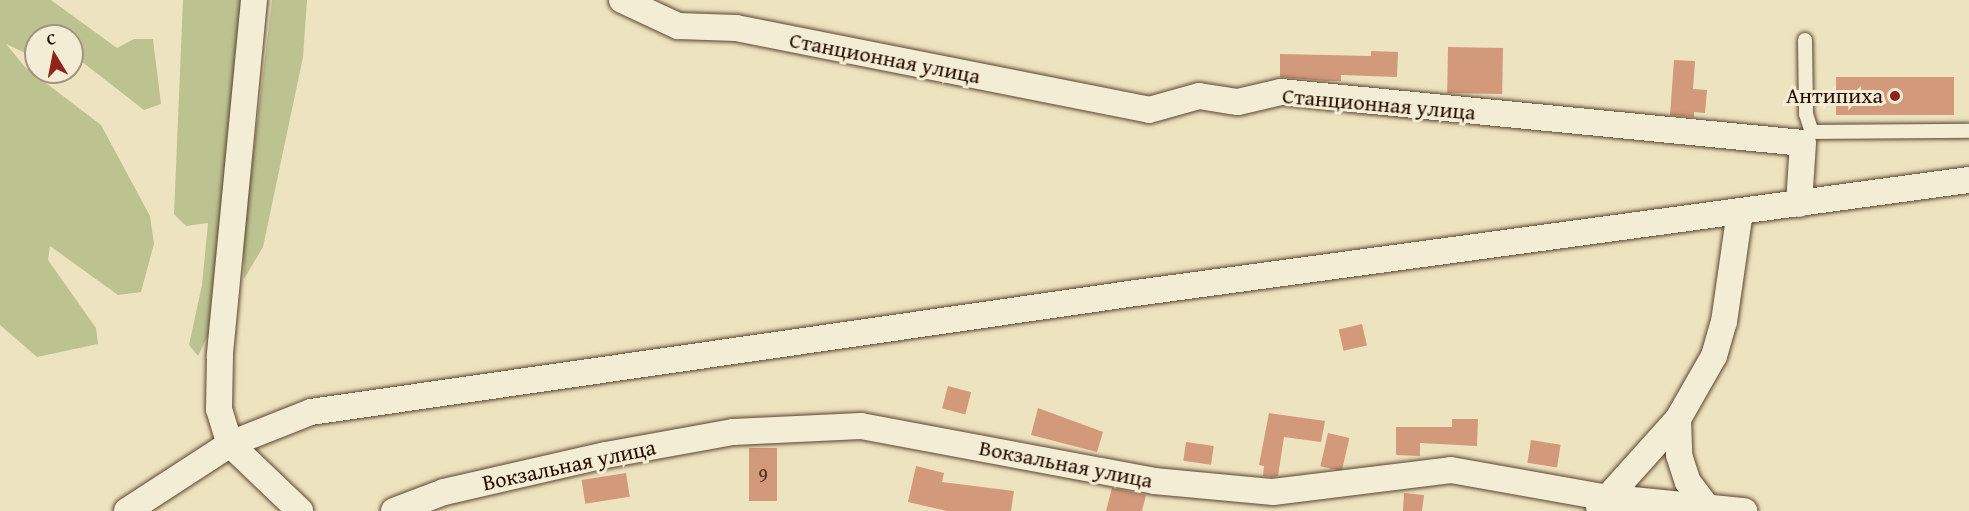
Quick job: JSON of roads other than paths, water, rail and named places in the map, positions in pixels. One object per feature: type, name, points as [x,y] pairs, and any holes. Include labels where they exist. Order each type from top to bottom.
[{"type":"street","points":[[254,0],[220,356],[219,409],[230,444],[300,511]]},
{"type":"street","name":"Станционная улица","points":[[622,0],[678,26],[736,28],[1149,110],[1199,96],[1238,102],[1281,92],[1808,137]]},
{"type":"street","points":[[1799,204],[1808,137]]},
{"type":"street","points":[[127,511],[230,444],[311,412],[1969,180]]},
{"type":"street","points":[[1600,504],[1678,419],[1714,356],[1724,322],[1740,211]]},
{"type":"street","points":[[1678,419],[1679,455],[1688,482],[1707,507]]},
{"type":"street","name":"Вокзальная улица","points":[[394,511],[444,492],[606,455],[733,432],[861,426],[1154,481],[1273,492],[1451,470],[1600,504],[1707,507],[1744,511]]},
{"type":"lane","points":[[1805,40],[1808,137],[1969,131]]},
{"type":"place","name":"Антипиха","points":[[1895,96]]}]
